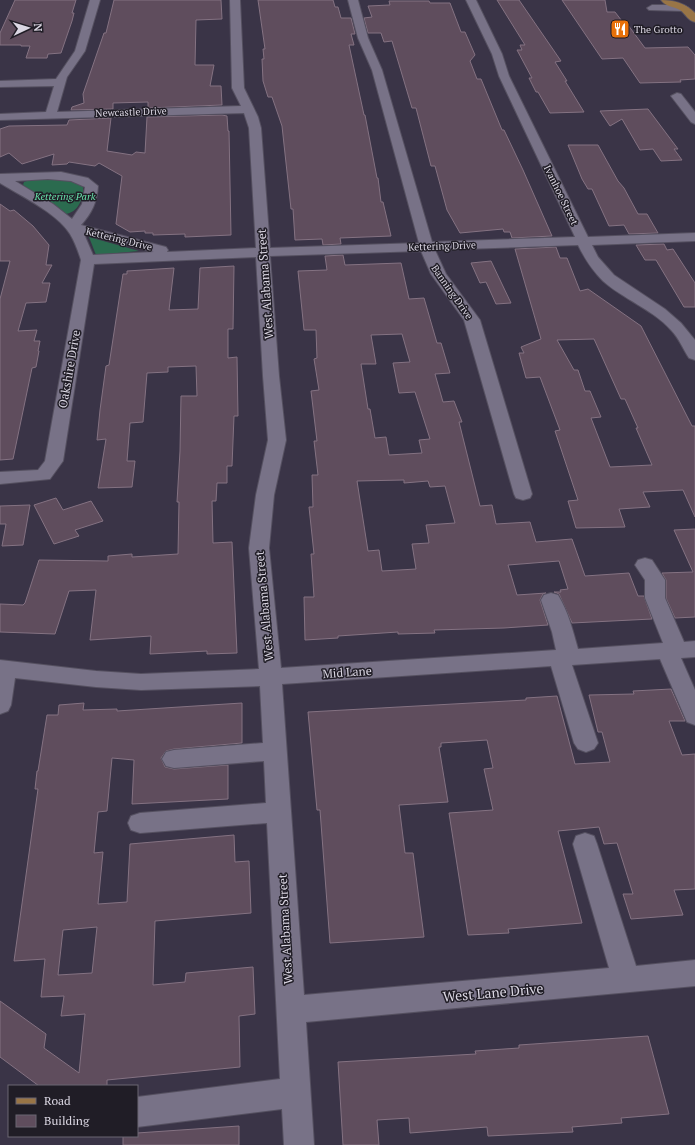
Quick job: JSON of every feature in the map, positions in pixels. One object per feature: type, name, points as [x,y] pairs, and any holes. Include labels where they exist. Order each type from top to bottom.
[{"type":"main road","points":[[666,0],[671,4],[684,4],[695,19]]},
{"type":"street","points":[[51,114],[60,82],[80,51],[95,0]]},
{"type":"street","name":"West Alabama Street","points":[[235,0],[238,88],[255,128],[271,376],[278,440],[265,495],[259,548],[271,677],[299,1145]]},
{"type":"street","name":"Banning Drive","points":[[353,0],[363,38],[377,70],[433,267],[461,303],[472,320],[523,494]]},
{"type":"street","name":"Ivanhoe Street","points":[[471,0],[498,54],[504,76],[592,259],[609,278],[660,312],[676,326],[687,340],[695,356]]},
{"type":"street","points":[[654,9],[684,4]]},
{"type":"street","points":[[0,84],[60,82]]},
{"type":"street","points":[[677,96],[695,120]]},
{"type":"street","name":"Newcastle Drive","points":[[0,117],[51,114],[248,109]]},
{"type":"street","name":"Newcastle Drive","points":[[0,120],[13,116]]},
{"type":"street","name":"Kettering Drive","points":[[1,178],[67,176],[87,182],[92,186],[91,202],[85,214],[72,227]]},
{"type":"street","name":"Kettering Drive","points":[[1,178],[61,216],[72,227],[79,238],[88,260],[263,252],[695,237]]},
{"type":"street","name":"Kettering Drive","points":[[72,227],[124,241],[189,255]]},
{"type":"street","name":"Oakshire Drive","points":[[0,478],[44,475],[54,461],[88,260]]},
{"type":"street","points":[[645,565],[655,580],[655,598],[680,650],[695,716]]},
{"type":"street","points":[[551,600],[562,632],[564,658],[586,743]]},
{"type":"street","name":"Mid Lane","points":[[3,669],[96,679],[141,682],[271,677],[680,650]]},
{"type":"street","points":[[0,705],[3,669]]},
{"type":"street","points":[[174,759],[275,751]]},
{"type":"street","points":[[140,823],[278,812]]},
{"type":"street","points":[[585,844],[626,979]]},
{"type":"street","name":"West Lane Drive","points":[[290,1010],[695,973]]},
{"type":"street","points":[[138,1112],[296,1092]]},
{"type":"green space","name":"Kettering Park","points":[[58,179],[72,181],[83,187],[81,200],[77,208],[70,213],[65,214],[23,185],[24,182],[30,180]]},
{"type":"green space","points":[[89,237],[139,251],[96,255]]},
{"type":"building","points":[[15,0],[76,0],[72,13],[74,13],[72,21],[61,53],[48,54],[47,58],[26,58],[30,46],[0,45],[0,33]]},
{"type":"building","points":[[114,0],[221,0],[222,19],[196,20],[195,65],[214,65],[210,86],[221,86],[222,105],[148,108],[148,102],[113,103],[113,109],[71,110],[72,107],[84,103],[83,94],[104,33],[106,33]]},
{"type":"building","points":[[258,0],[333,0],[335,7],[338,7],[341,18],[351,18],[355,34],[351,34],[354,45],[349,45],[378,178],[381,202],[383,202],[391,236],[340,238],[341,244],[323,245],[322,239],[295,240],[293,209],[291,209],[282,126],[272,97],[268,97],[263,81],[262,59],[264,59],[263,49],[265,49]]},
{"type":"building","points":[[497,0],[519,0],[561,61],[555,62],[584,112],[550,113],[538,92],[536,92],[529,78],[532,78],[517,50],[522,50],[520,45],[525,45]]},
{"type":"building","points":[[562,0],[605,0],[607,12],[615,12],[625,25],[628,25],[645,48],[688,47],[695,55],[695,79],[680,80],[681,82],[640,83],[623,58],[602,59]]},
{"type":"building","points":[[389,1],[429,1],[430,3],[450,3],[461,32],[465,32],[475,55],[470,61],[477,79],[481,79],[502,130],[504,130],[523,170],[552,236],[512,238],[510,232],[504,232],[503,229],[460,233],[447,210],[435,166],[431,166],[416,108],[412,108],[392,41],[384,42],[381,33],[368,33],[364,18],[372,17],[368,6],[390,5]]},
{"type":"building","points":[[648,109],[678,149],[674,149],[682,160],[661,161],[653,149],[640,150],[622,119],[610,126],[600,111]]},
{"type":"building","points":[[227,116],[229,131],[231,235],[185,237],[185,234],[153,235],[153,233],[145,233],[145,231],[130,232],[116,224],[122,176],[99,163],[95,166],[69,162],[67,164],[52,165],[54,154],[22,164],[9,153],[0,157],[0,129],[9,126],[67,125],[69,120],[111,118],[107,151],[132,155],[136,152],[145,153],[147,117]]},
{"type":"building","points":[[568,145],[598,145],[638,214],[647,214],[658,233],[629,234],[624,225],[609,226],[592,189],[588,189],[582,179]]},
{"type":"building","points":[[0,204],[10,211],[14,210],[33,226],[49,245],[46,265],[52,265],[42,283],[50,283],[46,302],[26,303],[18,331],[37,330],[34,341],[40,341],[39,351],[36,367],[32,368],[13,459],[0,460],[0,299],[10,261],[0,261]]},
{"type":"building","points":[[664,244],[667,250],[673,249],[695,283],[695,307],[684,307],[656,260],[645,260],[636,245]]},
{"type":"building","points":[[556,247],[560,258],[567,258],[580,291],[588,289],[641,326],[692,426],[695,426],[695,517],[683,490],[643,492],[650,507],[619,509],[625,527],[576,528],[568,501],[578,500],[555,431],[560,430],[540,377],[526,378],[519,353],[524,353],[521,347],[541,339],[515,249]],"holes":[[[594,339],[621,399],[625,399],[652,465],[610,467],[591,418],[601,417],[590,391],[585,391],[578,370],[574,370],[557,340]]]},
{"type":"building","points":[[343,255],[345,265],[401,263],[409,299],[424,298],[437,343],[441,343],[450,373],[435,374],[443,402],[454,401],[462,422],[459,422],[480,506],[492,505],[496,524],[530,522],[536,542],[572,539],[585,576],[629,573],[638,596],[644,596],[652,619],[572,623],[559,594],[554,592],[561,592],[560,590],[568,589],[559,561],[508,565],[517,595],[546,593],[543,594],[540,600],[548,625],[434,630],[435,633],[398,634],[398,632],[305,640],[304,597],[314,597],[311,554],[314,554],[309,507],[313,507],[312,475],[318,475],[314,441],[317,441],[311,391],[319,390],[314,359],[317,358],[316,330],[304,330],[298,271],[327,270],[325,256]],"holes":[[[402,334],[410,362],[393,363],[399,393],[415,392],[430,439],[419,440],[422,453],[389,455],[386,437],[375,438],[370,409],[368,409],[361,364],[376,364],[371,335]],[[404,480],[404,483],[428,481],[430,487],[445,486],[455,523],[426,525],[429,543],[412,544],[416,569],[382,571],[379,550],[368,551],[357,481]]]},
{"type":"building","points":[[491,261],[511,303],[496,304],[486,282],[480,283],[471,263]]},
{"type":"building","points":[[234,266],[233,329],[228,329],[228,358],[237,357],[238,416],[234,416],[232,466],[227,466],[227,483],[217,483],[216,501],[212,501],[213,543],[232,542],[237,653],[207,654],[207,651],[150,654],[151,636],[90,640],[96,590],[69,591],[55,634],[0,632],[0,604],[23,605],[25,603],[39,560],[108,561],[108,556],[132,554],[132,557],[178,554],[179,502],[177,502],[181,396],[197,396],[196,366],[168,367],[168,372],[147,373],[143,422],[130,423],[127,461],[135,461],[132,487],[98,488],[106,439],[97,440],[100,410],[106,366],[109,365],[123,274],[127,274],[127,271],[174,268],[169,310],[198,309],[200,268]]},
{"type":"building","points":[[56,498],[63,510],[91,501],[103,521],[75,530],[79,536],[54,544],[34,505]]},
{"type":"building","points":[[30,505],[23,545],[2,546],[6,524],[0,524],[0,506]]},
{"type":"building","points":[[695,529],[695,617],[675,618],[666,598],[666,580],[662,573],[693,572],[674,530]]},
{"type":"building","points":[[671,689],[685,721],[669,721],[682,755],[695,754],[695,889],[674,890],[683,915],[631,919],[623,894],[633,894],[617,843],[604,844],[599,827],[558,831],[582,923],[508,929],[509,933],[468,935],[449,813],[493,810],[484,769],[493,768],[487,740],[441,743],[441,747],[439,747],[448,802],[399,805],[405,853],[413,853],[424,937],[330,943],[320,810],[317,810],[308,712],[526,700],[526,698],[557,696],[575,764],[610,762],[602,732],[598,732],[589,695],[634,694],[633,691]]},
{"type":"building","points":[[84,703],[83,710],[117,709],[117,711],[242,703],[242,743],[174,749],[166,751],[161,758],[165,767],[174,769],[228,765],[228,799],[132,804],[134,760],[112,758],[107,811],[98,812],[94,853],[103,852],[98,904],[127,902],[130,844],[234,835],[235,862],[249,861],[251,913],[155,921],[153,985],[185,982],[186,973],[253,967],[255,1014],[239,1016],[240,1067],[107,1080],[107,1085],[38,1085],[0,1057],[0,1001],[46,1034],[44,1048],[79,1073],[85,1014],[61,1016],[64,996],[41,997],[45,959],[14,961],[38,789],[35,789],[37,771],[47,715],[58,715],[59,705]],"holes":[[[97,927],[92,973],[58,975],[63,930]]]},
{"type":"building","points":[[648,1036],[669,1114],[621,1118],[622,1123],[572,1127],[573,1132],[488,1136],[487,1127],[410,1133],[409,1118],[377,1120],[379,1145],[343,1145],[338,1062],[476,1054],[475,1051],[519,1048],[519,1045]]},
{"type":"building","points":[[239,1126],[239,1145],[123,1145],[123,1137],[138,1137],[138,1133]]},
{"type":"place","name":"The Grotto","points":[[620,29]]}]
